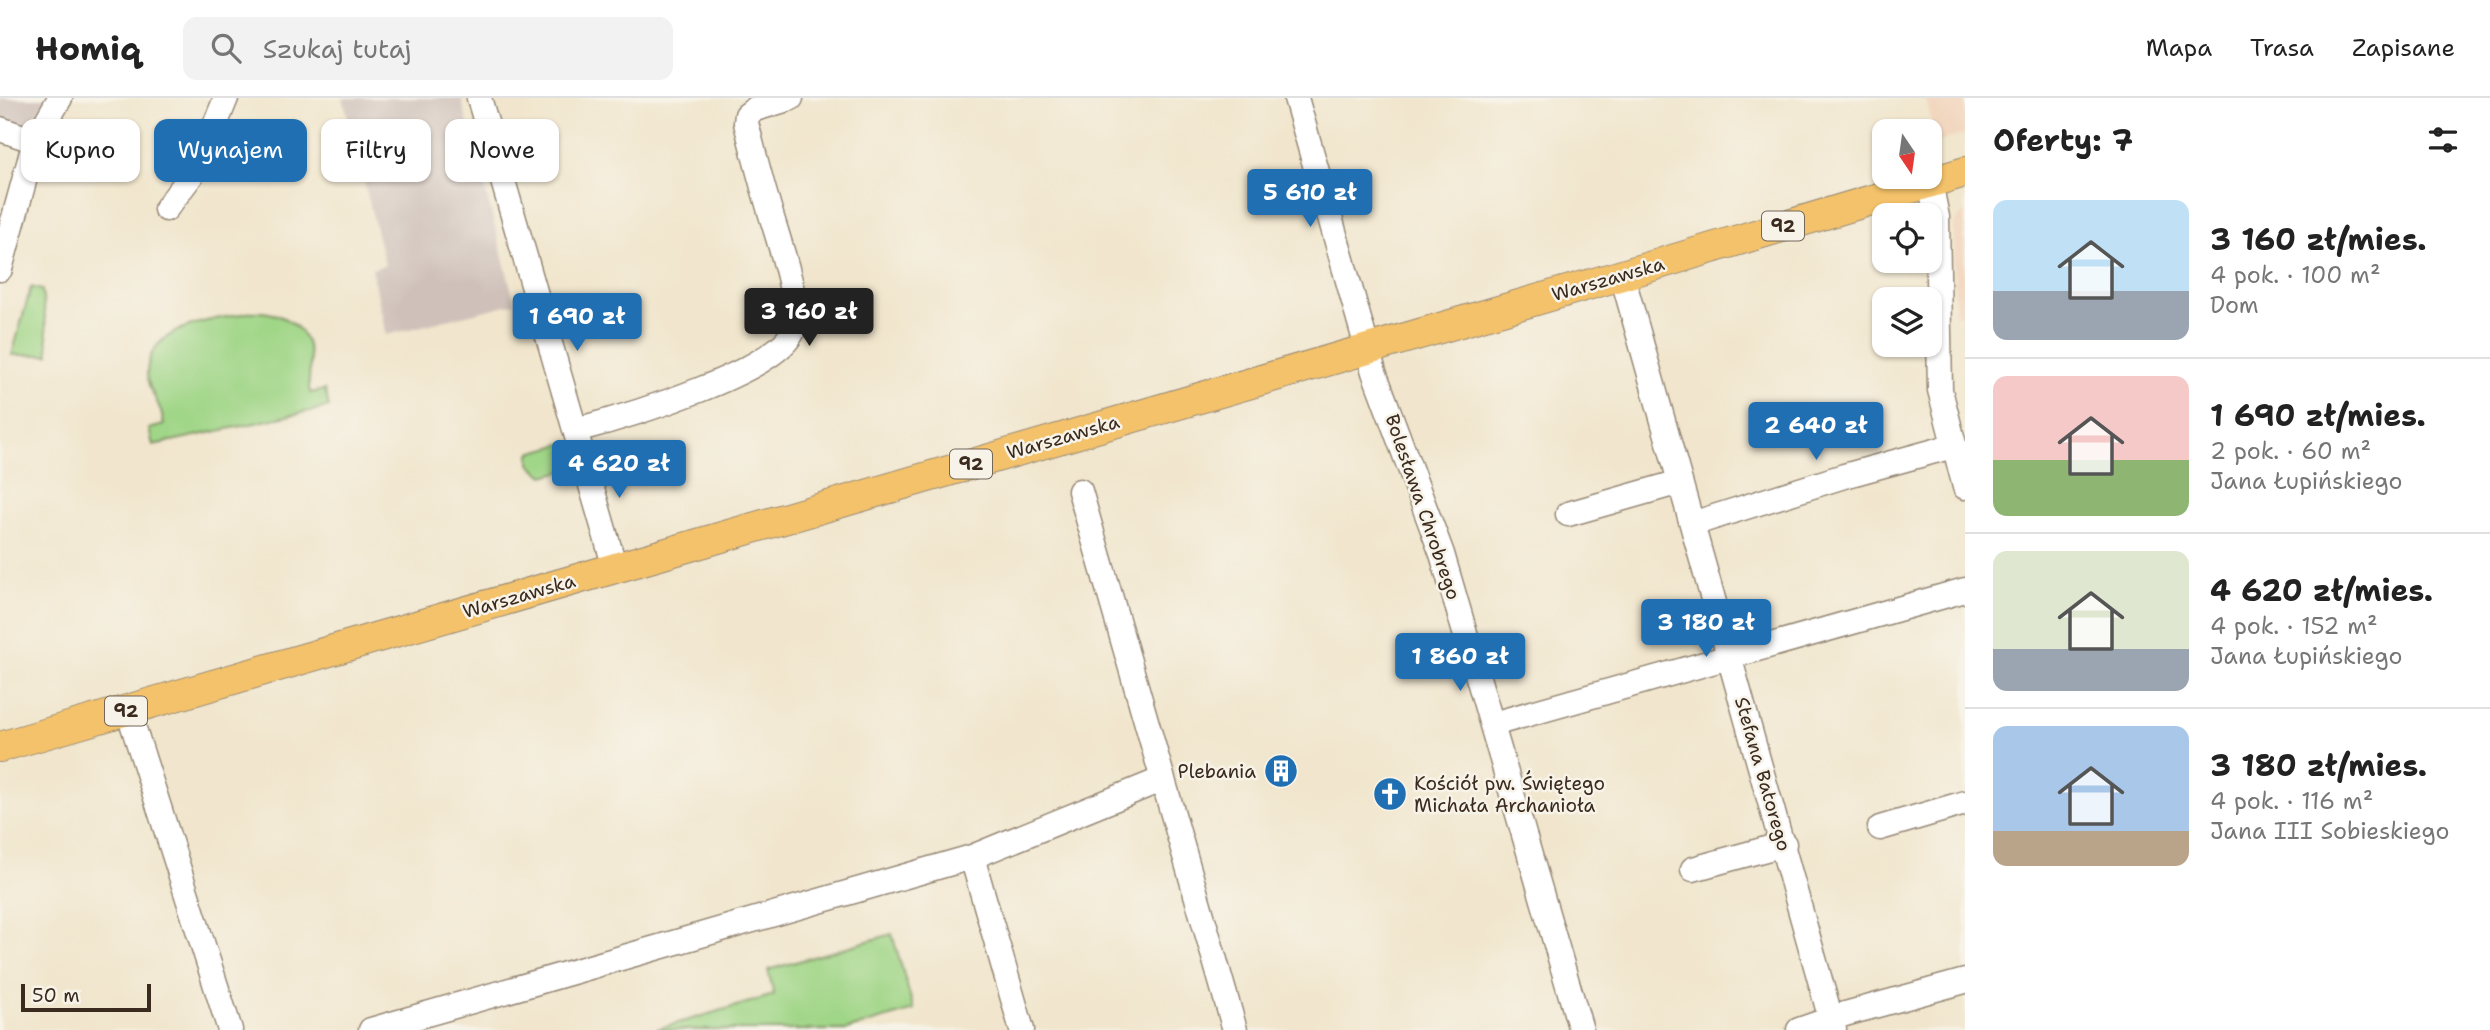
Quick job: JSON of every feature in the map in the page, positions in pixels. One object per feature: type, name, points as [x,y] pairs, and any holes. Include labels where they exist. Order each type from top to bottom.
[{"type":"main road","name":"Warszawska","points":[[1942,179],[1965,172]]},
{"type":"main road","name":"Warszawska","points":[[0,747],[1622,275],[1907,189]]},
{"type":"street","points":[[48,119],[60,98]]},
{"type":"street","points":[[166,209],[199,166],[226,98]]},
{"type":"street","points":[[479,98],[615,568]]},
{"type":"street","points":[[576,430],[705,388],[778,351],[788,340],[794,327],[791,286],[747,115],[755,108],[791,98]]},
{"type":"street","name":"Bolesława Chrobrego","points":[[1296,98],[1367,349],[1442,554],[1581,1030]]},
{"type":"street","points":[[0,129],[21,136]]},
{"type":"street","points":[[0,269],[24,182]]},
{"type":"street","points":[[1931,189],[1937,217],[1941,401],[1965,487]]},
{"type":"street","name":"Stefana Batorego","points":[[1622,275],[1833,1024]]},
{"type":"street","points":[[1692,524],[1954,446]]},
{"type":"street","points":[[1568,514],[1679,482]]},
{"type":"street","points":[[1080,491],[1235,1030]]},
{"type":"street","points":[[1493,724],[1965,590]]},
{"type":"street","points":[[128,710],[230,1030]]},
{"type":"street","points":[[371,1030],[972,857],[1163,779]]},
{"type":"street","points":[[1880,828],[1965,803]]},
{"type":"street","points":[[1693,870],[1784,844]]},
{"type":"street","points":[[972,857],[1022,1030]]},
{"type":"street","points":[[1799,1030],[1833,1024],[1965,981]]},
{"type":"shaded area","points":[[0,98],[47,98],[33,119],[21,119],[21,124],[0,117]]},
{"type":"shaded area","points":[[343,98],[461,98],[467,119],[445,119],[445,182],[483,182],[515,303],[386,335],[372,269],[385,265],[364,182],[431,182],[431,119],[348,119]]},
{"type":"shaded area","points":[[1925,98],[1965,98],[1965,134],[1942,141],[1942,119],[1931,119]]},
{"type":"shaded area","points":[[1965,210],[1965,314],[1955,315],[1954,224]]},
{"type":"green space","points":[[31,287],[42,290],[49,355],[12,355]]},
{"type":"green space","points":[[251,312],[273,314],[299,330],[308,348],[310,393],[325,390],[329,407],[153,445],[149,429],[164,425],[148,384],[147,374],[150,357],[158,344],[186,327]]},
{"type":"green space","points":[[569,442],[569,461],[564,471],[544,476],[530,464],[530,453]]},
{"type":"green space","points":[[892,934],[914,1010],[846,1030],[654,1030],[774,995],[768,970]]},
{"type":"place","name":"Plebania","points":[[1281,771]]},
{"type":"place","name":"Kościół pw. Świętego Michała Archanioła","points":[[1390,794]]}]
